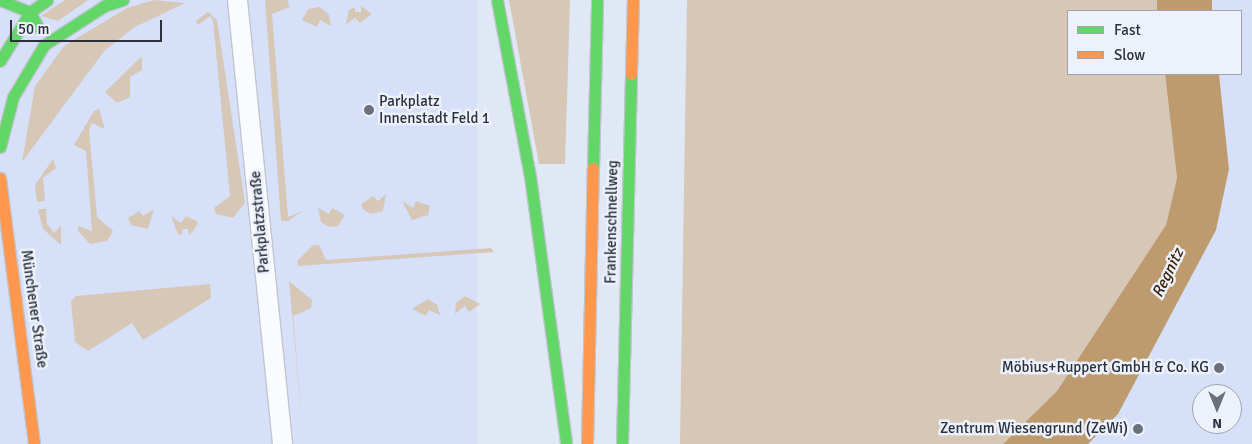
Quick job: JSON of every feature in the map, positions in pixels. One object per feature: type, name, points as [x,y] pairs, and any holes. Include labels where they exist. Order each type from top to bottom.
[{"type":"main road","points":[[0,0],[30,12],[44,45]]},
{"type":"main road","points":[[0,61],[14,34],[30,12],[47,0]]},
{"type":"main road","points":[[0,147],[13,97],[44,45],[104,6],[123,0]]},
{"type":"main road","points":[[497,0],[530,176],[566,444]]},
{"type":"main road","name":"Frankenschnellweg","points":[[587,444],[597,0]]},
{"type":"main road","name":"Frankenschnellweg","points":[[622,444],[633,0]]},
{"type":"main road","points":[[0,28],[44,45]]},
{"type":"main road","name":"Münchener Straße","points":[[0,178],[23,335],[34,444]]},
{"type":"street","name":"Parkplatzstraße","points":[[237,0],[282,444]]},
{"type":"shaded area","points":[[0,0],[477,0],[477,444],[0,444]]},
{"type":"shaded area","points":[[65,0],[88,0],[58,21],[41,16]]},
{"type":"shaded area","points":[[154,0],[185,3],[135,27],[105,50],[22,162],[35,86],[64,46],[127,8]]},
{"type":"shaded area","points":[[265,0],[287,0],[290,7],[272,14],[288,217],[303,211],[288,221],[281,221]]},
{"type":"shaded area","points":[[509,0],[570,0],[565,164],[539,164]]},
{"type":"shaded area","points":[[687,0],[1157,0],[1158,10],[1067,10],[1067,75],[1165,75],[1177,178],[1166,225],[1057,391],[1003,444],[680,444]]},
{"type":"shaded area","points":[[1212,0],[1252,0],[1252,444],[1088,444],[1118,414],[1229,169],[1219,75],[1242,75],[1242,10],[1213,10]]},
{"type":"shaded area","points":[[361,6],[372,14],[360,23],[355,18],[346,24],[349,10],[355,7],[355,12],[361,12]]},
{"type":"shaded area","points":[[320,7],[329,15],[331,26],[320,20],[317,27],[302,20],[308,9]]},
{"type":"shaded area","points":[[208,12],[217,20],[245,203],[233,218],[216,214],[214,208],[230,196],[213,21],[210,16],[198,25],[196,21]]},
{"type":"shaded area","points":[[142,56],[142,70],[130,77],[130,97],[117,103],[105,92]]},
{"type":"shaded area","points":[[99,109],[105,129],[92,123],[89,130],[97,217],[113,231],[107,241],[90,244],[78,231],[78,226],[92,231],[86,151],[74,145],[94,111]]},
{"type":"shaded area","points":[[53,159],[56,168],[43,178],[45,201],[37,202],[35,185]]},
{"type":"shaded area","points":[[386,194],[383,211],[370,214],[363,209],[361,204],[373,196],[378,201]]},
{"type":"shaded area","points":[[402,201],[413,208],[416,201],[430,206],[428,215],[412,220]]},
{"type":"shaded area","points":[[318,208],[329,214],[332,208],[345,215],[338,226],[329,227],[321,222]]},
{"type":"shaded area","points":[[38,209],[46,209],[47,224],[54,233],[61,226],[61,245],[43,229]]},
{"type":"shaded area","points":[[154,209],[148,229],[131,225],[128,218],[139,211],[143,216]]},
{"type":"shaded area","points":[[171,216],[181,223],[186,216],[198,222],[195,229],[189,235],[188,229],[182,229],[182,235],[178,234]]},
{"type":"shaded area","points":[[313,245],[319,245],[326,260],[491,248],[494,252],[298,266],[297,261]]},
{"type":"shaded area","points":[[289,281],[312,300],[311,308],[293,316],[304,444]]},
{"type":"shaded area","points":[[210,284],[211,298],[143,340],[132,323],[88,351],[75,342],[71,302],[76,296]]},
{"type":"shaded area","points":[[465,296],[480,304],[469,312],[465,306],[455,314],[456,303]]},
{"type":"shaded area","points":[[428,299],[437,305],[440,315],[429,310],[426,316],[412,309]]},
{"type":"water","points":[[1157,0],[1212,0],[1212,10],[1157,10]]},
{"type":"water","name":"Regnitz","points":[[1165,75],[1219,75],[1229,169],[1216,230],[1118,414],[1088,444],[1003,444],[1057,391],[1166,225],[1177,178]]},
{"type":"traffic: fast","points":[[0,0],[30,12],[38,27]]},
{"type":"traffic: fast","points":[[0,61],[30,12],[47,0]]},
{"type":"traffic: fast","points":[[0,147],[13,97],[44,45],[104,6],[123,0]]},
{"type":"traffic: fast","points":[[497,0],[530,176],[566,444]]},
{"type":"traffic: fast","points":[[593,168],[597,0]]},
{"type":"traffic: fast","points":[[622,444],[631,74]]},
{"type":"traffic: slow","points":[[631,74],[633,0]]},
{"type":"traffic: slow","points":[[587,444],[593,168]]},
{"type":"traffic: slow","points":[[0,178],[34,444]]},
{"type":"place","name":"Parkplatz Innenstadt Feld 1","points":[[369,110]]},
{"type":"place","name":"Möbius+Ruppert GmbH & Co. KG","points":[[1219,368]]},
{"type":"place","name":"Zentrum Wiesengrund (ZeWi)","points":[[1138,429]]}]
